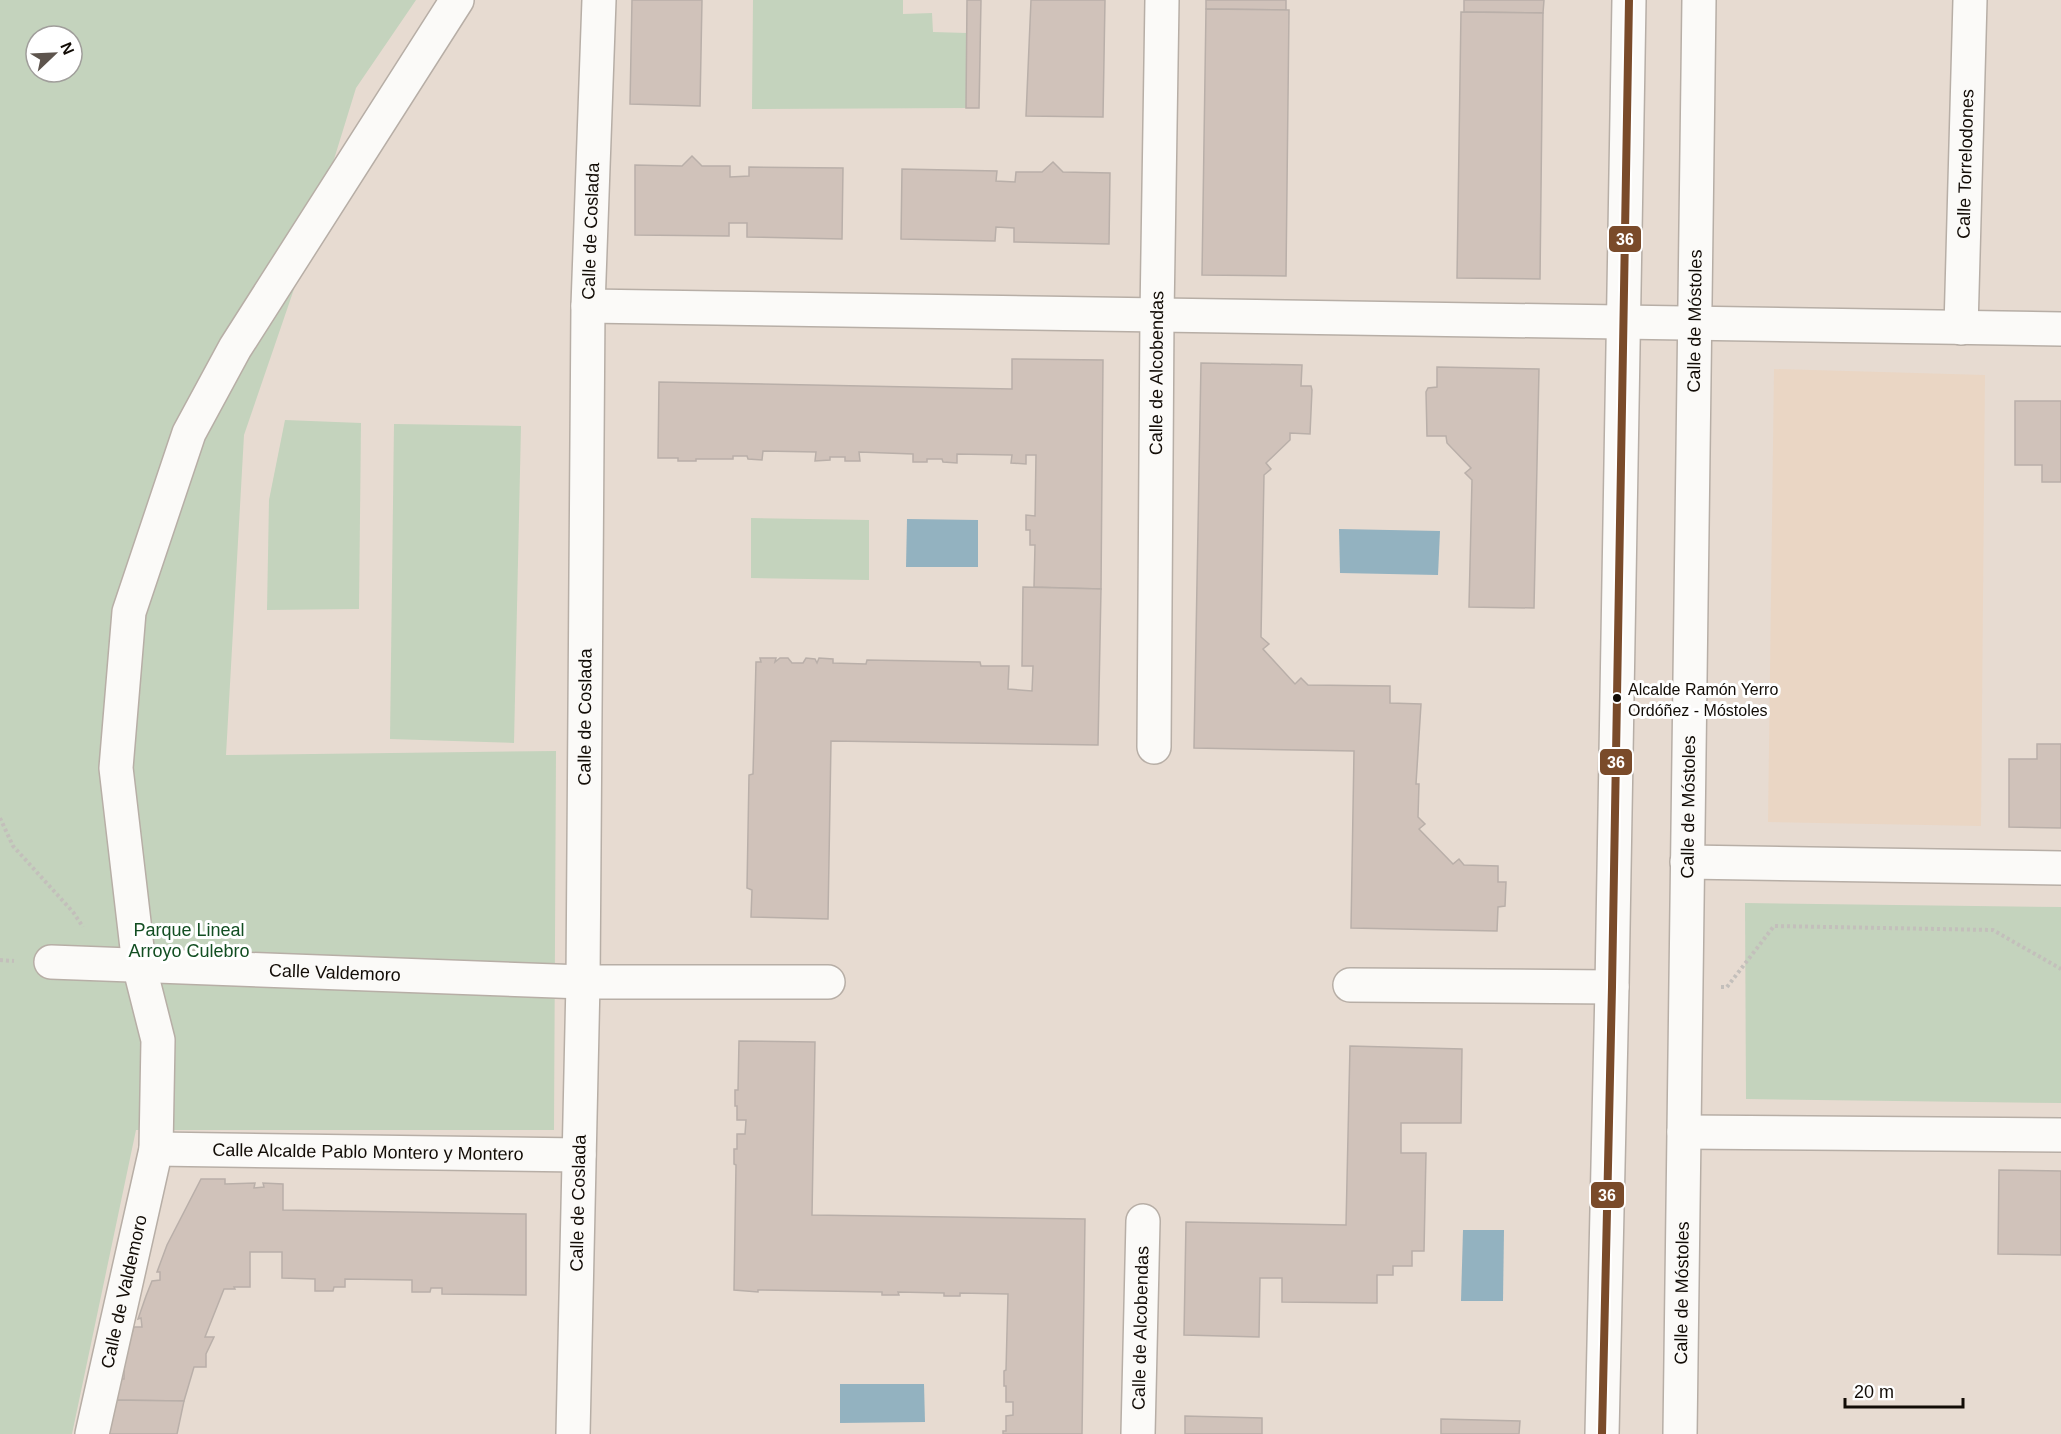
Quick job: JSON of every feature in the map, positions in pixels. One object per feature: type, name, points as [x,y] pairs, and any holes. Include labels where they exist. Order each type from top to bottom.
[{"type":"street","name":"Calle de Valdemoro","points":[[92,1434],[156,1149],[158,1040],[124,965],[116,768],[129,612],[194,424],[235,348],[457,0]]},
{"type":"street","name":"Calle de Coslada","points":[[573,1434],[583,981],[588,306],[599,0]]},
{"type":"street","name":"Calle de Alcobendas","points":[[1154,747],[1156,315],[1162,0]]},
{"type":"street","points":[[1602,1434],[1629,0]]},
{"type":"street","name":"Calle de Móstoles","points":[[1680,1434],[1699,0]]},
{"type":"street","name":"Calle Torrelodones","points":[[1961,328],[1971,0]]},
{"type":"street","points":[[588,306],[2061,330]]},
{"type":"street","points":[[1687,862],[2061,868]]},
{"type":"street","name":"Calle Valdemoro","points":[[51,962],[583,981],[828,982]]},
{"type":"street","points":[[1350,985],[1612,987]]},
{"type":"street","points":[[1684,1132],[2061,1135]]},
{"type":"street","name":"Calle Alcalde Pablo Montero y Montero","points":[[156,1149],[579,1155]]},
{"type":"street","name":"Calle de Alcobendas","points":[[1138,1434],[1143,1221]]},
{"type":"path","points":[[0,818],[13,846],[72,912],[124,965]]},
{"type":"path","points":[[1686,988],[1726,987],[1774,926],[1993,930],[2061,969]]},
{"type":"shaded area","points":[[1774,369],[1985,375],[1981,826],[1768,822]]},
{"type":"green space","name":"Parque Lineal Arroyo Culebro","points":[[0,0],[416,0],[356,88],[294,289],[244,435],[226,755],[556,751],[554,1130],[136,1130],[72,1434],[0,1434]]},
{"type":"green space","points":[[753,0],[903,0],[903,14],[932,13],[933,32],[967,33],[966,108],[752,109]]},
{"type":"green space","points":[[285,420],[361,423],[359,609],[267,610],[269,500]]},
{"type":"green space","points":[[394,424],[521,426],[514,743],[390,739]]},
{"type":"green space","points":[[751,518],[869,520],[869,580],[751,578]]},
{"type":"green space","points":[[1745,903],[2061,907],[2061,1103],[1746,1099]]},
{"type":"water","points":[[907,519],[978,520],[978,567],[906,567]]},
{"type":"water","points":[[1339,529],[1440,531],[1438,575],[1340,573]]},
{"type":"water","points":[[1463,1230],[1504,1230],[1503,1301],[1461,1301]]},
{"type":"water","points":[[840,1384],[924,1384],[925,1422],[840,1423]]},
{"type":"building","points":[[632,0],[702,0],[700,106],[630,104]]},
{"type":"building","points":[[967,0],[981,0],[979,108],[966,108]]},
{"type":"building","points":[[1031,0],[1105,0],[1103,117],[1026,116]]},
{"type":"building","points":[[1206,0],[1286,0],[1286,10],[1206,9]]},
{"type":"building","points":[[1464,0],[1544,0],[1543,13],[1464,12]]},
{"type":"building","points":[[1206,9],[1289,10],[1286,276],[1202,275]]},
{"type":"building","points":[[1461,12],[1543,13],[1540,279],[1457,278]]},
{"type":"building","points":[[692,156],[702,166],[730,166],[730,177],[749,176],[749,167],[843,168],[842,239],[747,237],[747,223],[729,223],[729,236],[635,235],[635,165],[682,166]]},
{"type":"building","points":[[1053,162],[1063,172],[1110,173],[1109,244],[1014,242],[1014,228],[996,227],[995,241],[901,239],[902,169],[997,171],[996,181],[1015,182],[1016,172],[1042,172]]},
{"type":"building","points":[[1012,359],[1103,360],[1101,589],[1034,587],[1035,545],[1030,545],[1030,530],[1026,530],[1026,515],[1035,516],[1036,455],[1026,455],[1026,464],[1011,463],[1012,455],[957,454],[957,463],[943,462],[942,459],[913,462],[913,454],[859,452],[860,461],[845,461],[845,457],[830,457],[830,460],[815,461],[816,452],[763,451],[762,460],[748,459],[747,456],[733,456],[733,459],[696,459],[696,461],[658,458],[659,382],[1012,389]]},
{"type":"building","points":[[1201,363],[1302,365],[1301,386],[1311,386],[1312,390],[1310,434],[1290,433],[1290,440],[1266,463],[1271,469],[1264,475],[1261,637],[1269,644],[1263,649],[1295,684],[1301,678],[1308,685],[1390,686],[1390,703],[1421,704],[1416,784],[1419,784],[1418,817],[1425,824],[1419,829],[1453,864],[1459,859],[1464,865],[1498,866],[1498,882],[1506,882],[1505,906],[1498,907],[1497,931],[1351,928],[1354,751],[1194,748]]},
{"type":"building","points":[[1437,367],[1539,369],[1534,608],[1469,607],[1472,480],[1465,473],[1471,468],[1447,443],[1446,436],[1427,436],[1426,392],[1428,388],[1437,387]]},
{"type":"building","points":[[2015,401],[2061,401],[2061,482],[2042,482],[2042,465],[2015,465]]},
{"type":"building","points":[[1023,587],[1101,589],[1098,745],[831,741],[828,919],[751,917],[752,890],[747,888],[749,775],[753,774],[756,662],[761,662],[760,658],[776,658],[775,662],[780,658],[788,658],[792,663],[803,663],[806,658],[815,659],[817,663],[819,658],[833,659],[833,663],[866,664],[867,660],[980,662],[981,666],[1009,666],[1008,689],[1032,691],[1033,666],[1022,666]]},
{"type":"building","points":[[2037,744],[2061,744],[2061,828],[2009,827],[2009,759],[2037,759]]},
{"type":"building","points":[[739,1041],[815,1042],[812,1215],[1085,1219],[1082,1434],[1003,1434],[1003,1431],[1006,1431],[1006,1416],[1013,1415],[1013,1402],[1006,1402],[1006,1386],[1004,1386],[1008,1294],[960,1293],[960,1296],[944,1296],[944,1293],[898,1292],[899,1295],[882,1295],[882,1292],[734,1290],[736,1165],[734,1164],[734,1149],[737,1149],[737,1134],[745,1134],[746,1120],[737,1120],[737,1106],[735,1106],[735,1090],[738,1090]]},
{"type":"building","points":[[1350,1046],[1462,1049],[1461,1123],[1401,1123],[1401,1153],[1426,1153],[1424,1251],[1412,1251],[1412,1266],[1393,1266],[1393,1275],[1377,1275],[1377,1303],[1282,1302],[1282,1278],[1260,1278],[1259,1337],[1184,1335],[1186,1222],[1346,1225]]},
{"type":"building","points":[[1999,1170],[2061,1171],[2061,1255],[1998,1254]]},
{"type":"building","points":[[201,1179],[225,1179],[225,1184],[255,1183],[254,1188],[264,1187],[263,1183],[283,1184],[283,1210],[526,1214],[526,1295],[442,1294],[442,1288],[431,1288],[430,1292],[412,1292],[412,1280],[345,1279],[345,1287],[334,1287],[333,1291],[315,1291],[315,1279],[282,1278],[282,1252],[250,1252],[250,1287],[224,1289],[205,1337],[214,1337],[206,1354],[206,1367],[194,1367],[184,1401],[112,1400],[118,1379],[124,1379],[124,1370],[120,1370],[134,1327],[142,1327],[141,1318],[138,1319],[152,1281],[160,1280],[160,1272],[157,1272],[167,1245]]},
{"type":"building","points":[[112,1400],[184,1401],[177,1434],[104,1434]]},
{"type":"building","points":[[1185,1416],[1262,1418],[1262,1434],[1185,1434]]},
{"type":"building","points":[[1441,1419],[1520,1421],[1519,1434],[1441,1434]]},
{"type":"transit line","name":"36","points":[[1602,1434],[1629,0]]},
{"type":"place","name":"Alcalde Ramón Yerro Ordóñez - Móstoles","points":[[1617,698]]}]
